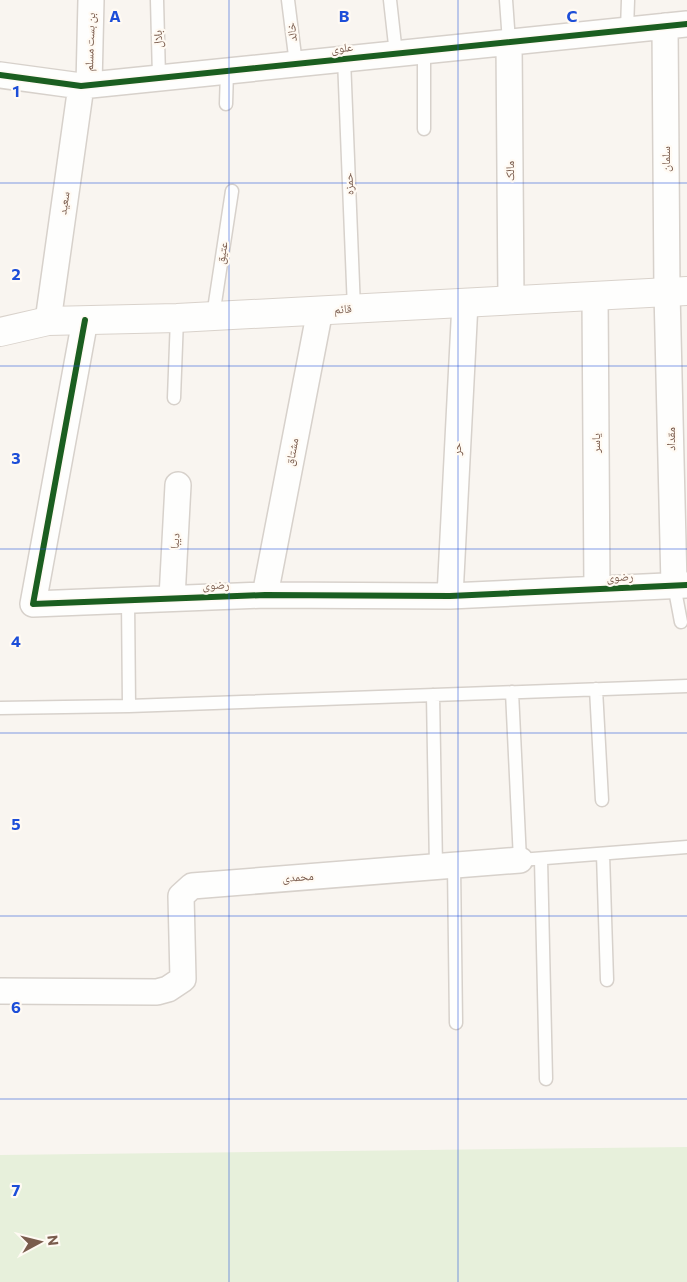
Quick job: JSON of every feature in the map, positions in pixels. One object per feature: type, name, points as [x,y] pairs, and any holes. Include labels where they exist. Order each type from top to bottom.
[{"type":"street","name":"بن بست مسلم","points":[[85,85],[91,0]]},
{"type":"street","name":"علوی","points":[[0,75],[85,85],[676,25]]},
{"type":"street","name":"سلمان","points":[[676,25],[677,292]]},
{"type":"street","name":"مالک","points":[[509,42],[511,300]]},
{"type":"street","name":"سعید","points":[[48,321],[85,85]]},
{"type":"street","name":"قائم","points":[[0,332],[48,321],[177,318],[677,292]]},
{"type":"street","name":"مقداد","points":[[677,292],[681,585]]},
{"type":"street","name":"یاسر","points":[[595,296],[597,589]]},
{"type":"street","name":"حر","points":[[450,596],[465,303]]},
{"type":"street","name":"مشتاق","points":[[265,595],[320,310]]},
{"type":"street","name":"رضوی","points":[[84,320],[33,604],[265,595],[450,596],[681,585]]},
{"type":"street","name":"دیبا","points":[[172,598],[178,485]]},
{"type":"street","name":"محمدی","points":[[0,991],[157,992],[168,989],[183,979],[181,896],[192,886],[530,859]]},
{"type":"lane","name":"بلال","points":[[157,0],[159,77]]},
{"type":"lane","name":"خالد","points":[[288,0],[296,64]]},
{"type":"lane","points":[[390,0],[396,54]]},
{"type":"lane","points":[[506,0],[509,42]]},
{"type":"lane","points":[[627,30],[628,0]]},
{"type":"lane","points":[[424,51],[424,129]]},
{"type":"lane","name":"حمزه","points":[[344,59],[354,309]]},
{"type":"lane","points":[[226,104],[227,71]]},
{"type":"lane","name":"عتیق","points":[[212,316],[232,191]]},
{"type":"lane","points":[[174,398],[177,318]]},
{"type":"lane","points":[[681,585],[681,622]]},
{"type":"lane","points":[[128,600],[129,706]]},
{"type":"lane","points":[[0,708],[129,706],[687,686]]},
{"type":"lane","points":[[596,689],[602,800]]},
{"type":"lane","points":[[512,692],[530,859],[546,1079]]},
{"type":"lane","points":[[433,695],[456,1023]]},
{"type":"lane","name":"محمدی","points":[[530,859],[687,847]]},
{"type":"lane","points":[[604,854],[607,980]]},
{"type":"green space","points":[[687,1147],[687,1282],[0,1282],[0,1155]]},
{"type":"cycle path","points":[[0,75],[81,86],[687,24]]},
{"type":"cycle path","points":[[85,320],[33,604],[265,595],[450,596],[687,585]]}]
